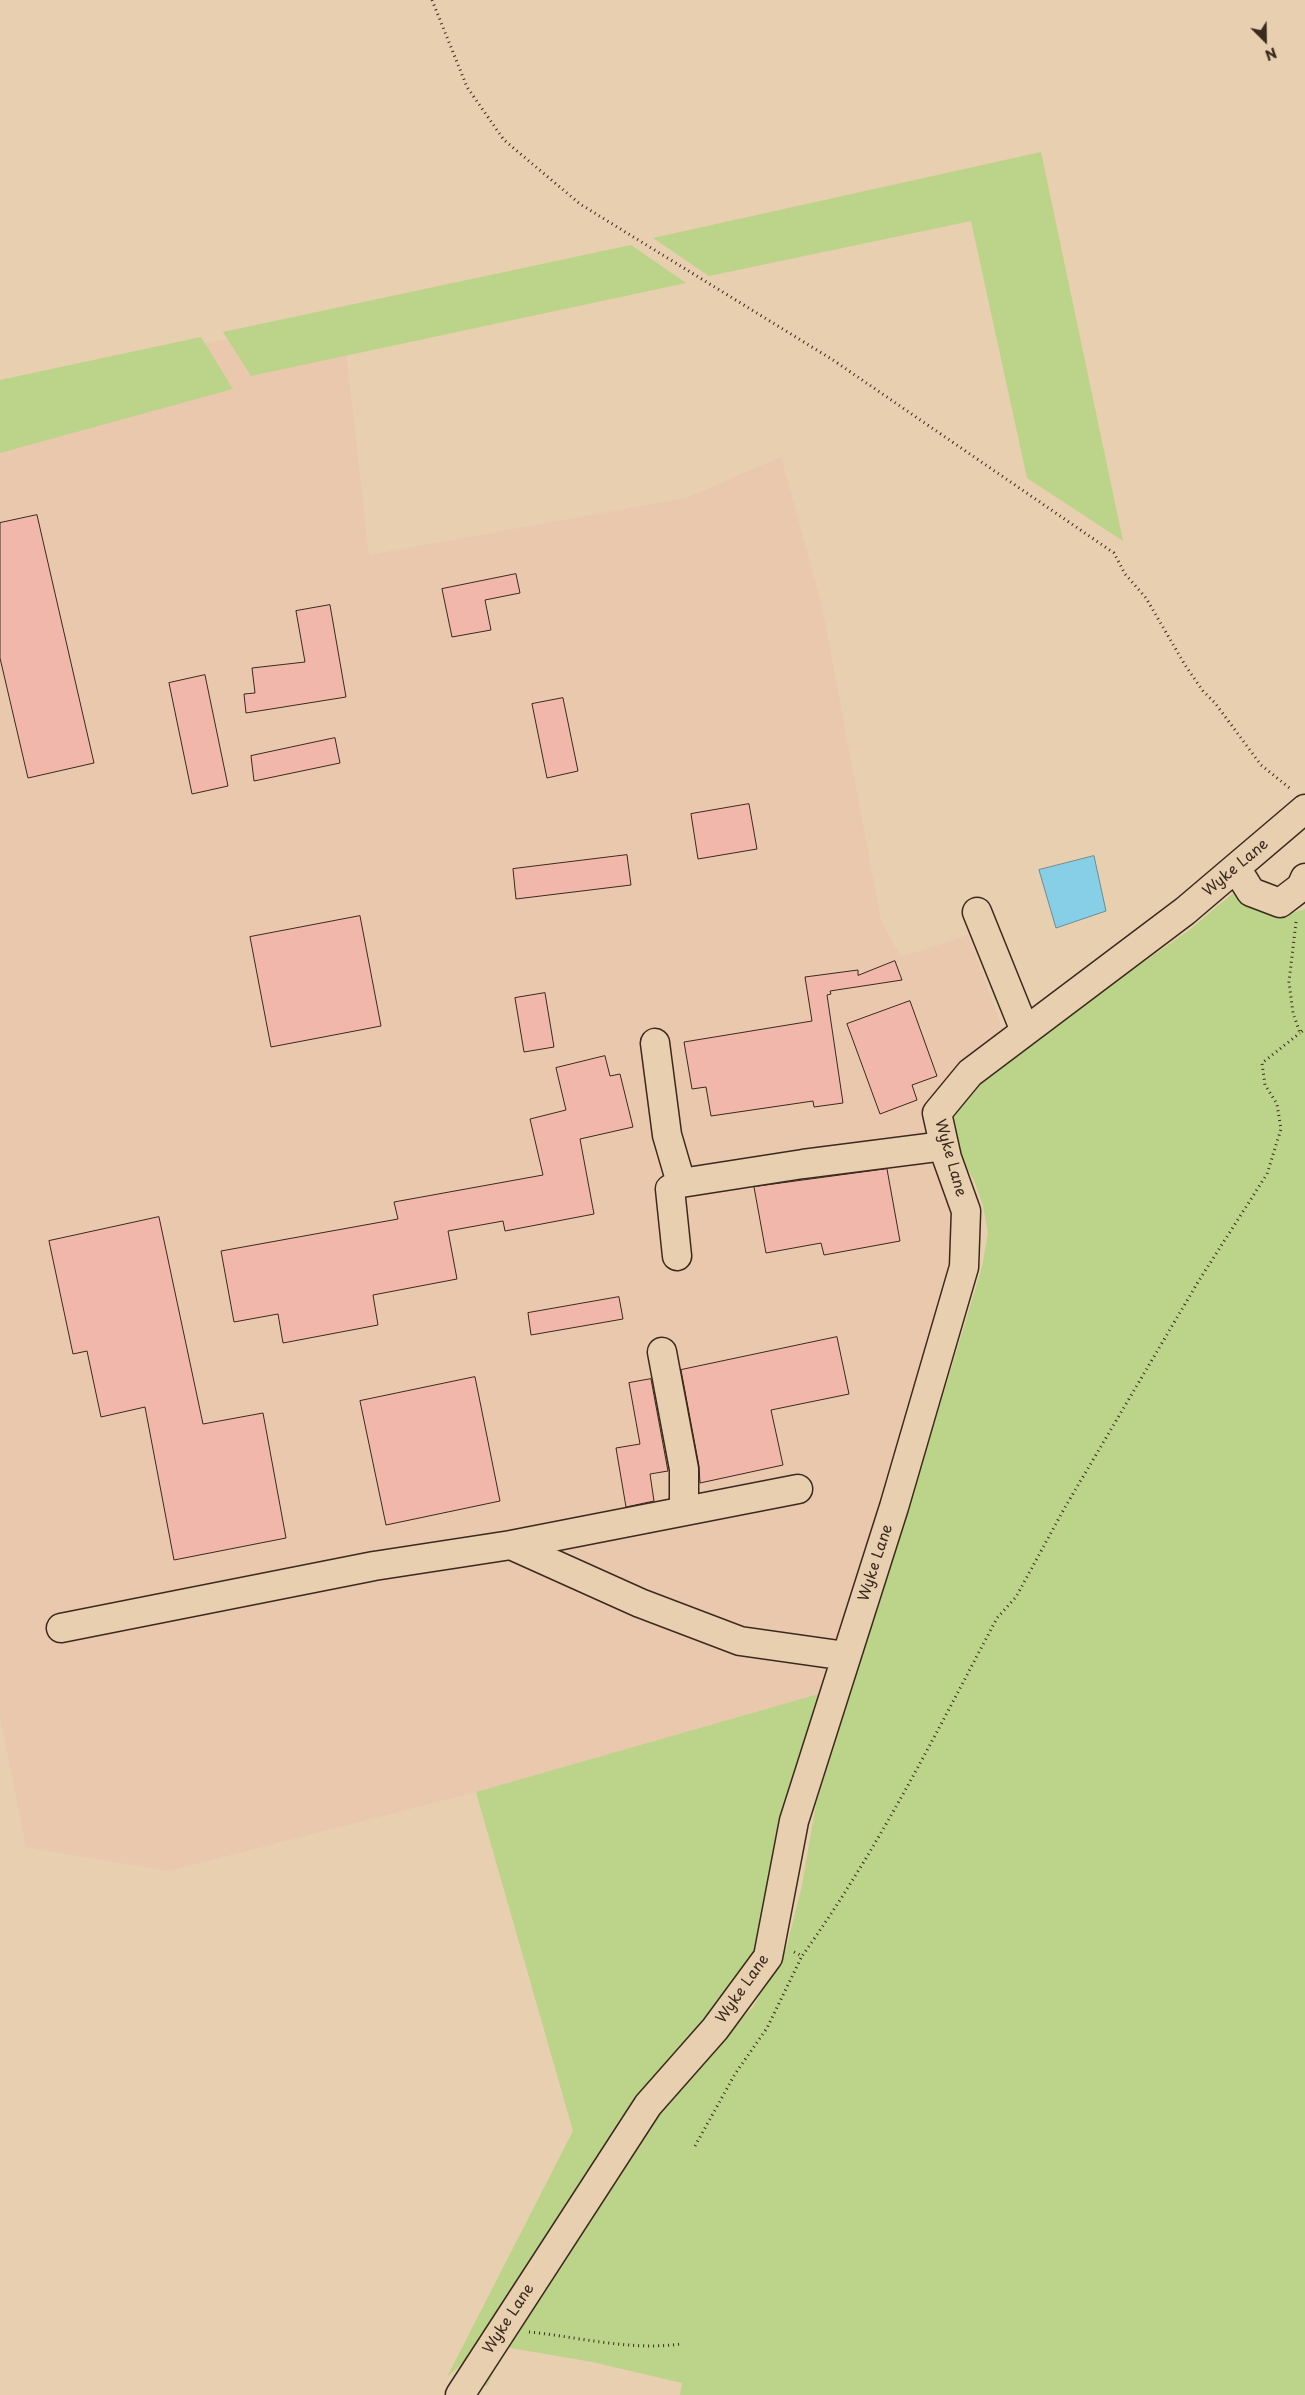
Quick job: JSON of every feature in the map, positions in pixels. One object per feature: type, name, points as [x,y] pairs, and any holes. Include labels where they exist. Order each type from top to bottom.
[{"type":"street","name":"Wyke Lane","points":[[460,2395],[648,2105],[715,2029],[768,1957],[794,1821],[894,1507],[964,1267],[966,1211],[944,1146],[937,1114],[970,1073],[1185,911],[1236,868],[1302,802]]},
{"type":"street","points":[[1236,868],[1251,892],[1280,903],[1298,887]]},
{"type":"street","points":[[977,912],[1026,1031]]},
{"type":"street","points":[[655,1043],[667,1135],[681,1184]]},
{"type":"street","points":[[677,1256],[670,1189],[681,1184],[794,1165],[944,1146]]},
{"type":"street","points":[[662,1352],[684,1469],[684,1510]]},
{"type":"street","points":[[62,1628],[374,1566],[511,1545],[798,1489]]},
{"type":"street","points":[[511,1545],[640,1603],[740,1640],[846,1656]]},
{"type":"path","points":[[432,0],[466,88],[504,140],[580,204],[833,360],[1114,552],[1124,574],[1146,598],[1185,665],[1203,691],[1215,703],[1261,765],[1302,802]]},
{"type":"path","points":[[1298,887],[1290,994],[1300,1033]]},
{"type":"path","points":[[695,2146],[735,2074],[767,2028],[802,1956],[839,1904],[894,1811],[997,1618],[1016,1597],[1064,1509],[1198,1282],[1244,1213],[1267,1174],[1281,1129],[1277,1104],[1265,1086],[1262,1063],[1305,1029]]},
{"type":"path","points":[[771,1943],[802,1956]]},
{"type":"path","points":[[503,2328],[562,2335],[614,2345],[665,2346],[681,2344]]},
{"type":"shaded area","points":[[342,316],[369,555],[686,498],[781,457],[822,606],[881,920],[901,957],[968,935],[1008,1044],[937,1113],[966,1211],[836,1689],[476,1792],[168,1871],[26,1847],[0,1717],[0,384]]},
{"type":"green space","points":[[1041,152],[1123,541],[1027,478],[971,221],[709,276],[653,238]]},
{"type":"green space","points":[[631,245],[686,283],[251,376],[223,332]]},
{"type":"green space","points":[[201,337],[233,389],[0,453],[0,380]]},
{"type":"green space","points":[[1238,889],[1251,905],[1267,913],[1285,914],[1305,909],[1305,2395],[680,2395],[682,2383],[592,2362],[505,2347],[487,2386],[480,2384],[501,2330],[447,2377],[573,2131],[476,1792],[836,1689],[768,1957],[721,2040],[753,2007],[786,1949],[802,1885],[816,1804],[982,1267],[988,1233],[983,1206],[974,1180],[961,1158],[951,1122],[956,1107],[970,1089],[1056,1023],[1188,931]]},
{"type":"water","points":[[1094,856],[1106,911],[1056,928],[1039,870]]},
{"type":"building","points":[[37,515],[94,763],[28,778],[0,658],[0,523]]},
{"type":"building","points":[[516,574],[520,593],[485,600],[491,630],[452,637],[442,589]]},
{"type":"building","points":[[330,605],[346,697],[246,713],[244,694],[255,693],[252,668],[305,662],[296,611]]},
{"type":"building","points":[[205,675],[228,786],[192,794],[169,683]]},
{"type":"building","points":[[563,698],[578,771],[547,778],[532,704]]},
{"type":"building","points":[[335,738],[340,763],[254,781],[251,756]]},
{"type":"building","points":[[749,804],[757,849],[698,859],[691,814]]},
{"type":"building","points":[[627,855],[631,885],[516,899],[513,869]]},
{"type":"building","points":[[360,916],[381,1026],[271,1047],[250,937]]},
{"type":"building","points":[[895,961],[902,980],[830,991],[831,994],[827,995],[843,1103],[814,1107],[813,1101],[711,1116],[706,1087],[692,1089],[684,1042],[812,1021],[805,977],[858,970],[858,975]]},
{"type":"building","points":[[545,993],[554,1047],[524,1052],[515,998]]},
{"type":"building","points":[[910,1001],[937,1076],[912,1085],[917,1100],[880,1114],[847,1024]]},
{"type":"building","points":[[605,1056],[610,1076],[620,1074],[633,1127],[580,1139],[594,1214],[505,1231],[503,1221],[448,1231],[457,1279],[373,1295],[378,1325],[283,1343],[278,1314],[234,1322],[221,1251],[398,1219],[394,1202],[543,1175],[530,1119],[566,1110],[556,1068]]},
{"type":"building","points":[[887,1169],[900,1241],[824,1255],[821,1243],[766,1253],[754,1187]]},
{"type":"building","points":[[159,1217],[203,1424],[263,1413],[286,1538],[174,1560],[145,1407],[101,1417],[87,1351],[73,1354],[49,1241]]},
{"type":"building","points":[[619,1297],[623,1319],[531,1335],[528,1313]]},
{"type":"building","points":[[837,1337],[849,1394],[771,1410],[783,1465],[700,1483],[699,1466],[681,1370]]},
{"type":"building","points":[[475,1377],[500,1501],[386,1525],[360,1401]]},
{"type":"building","points":[[651,1379],[668,1471],[650,1474],[654,1501],[626,1507],[616,1448],[640,1444],[629,1383]]}]
